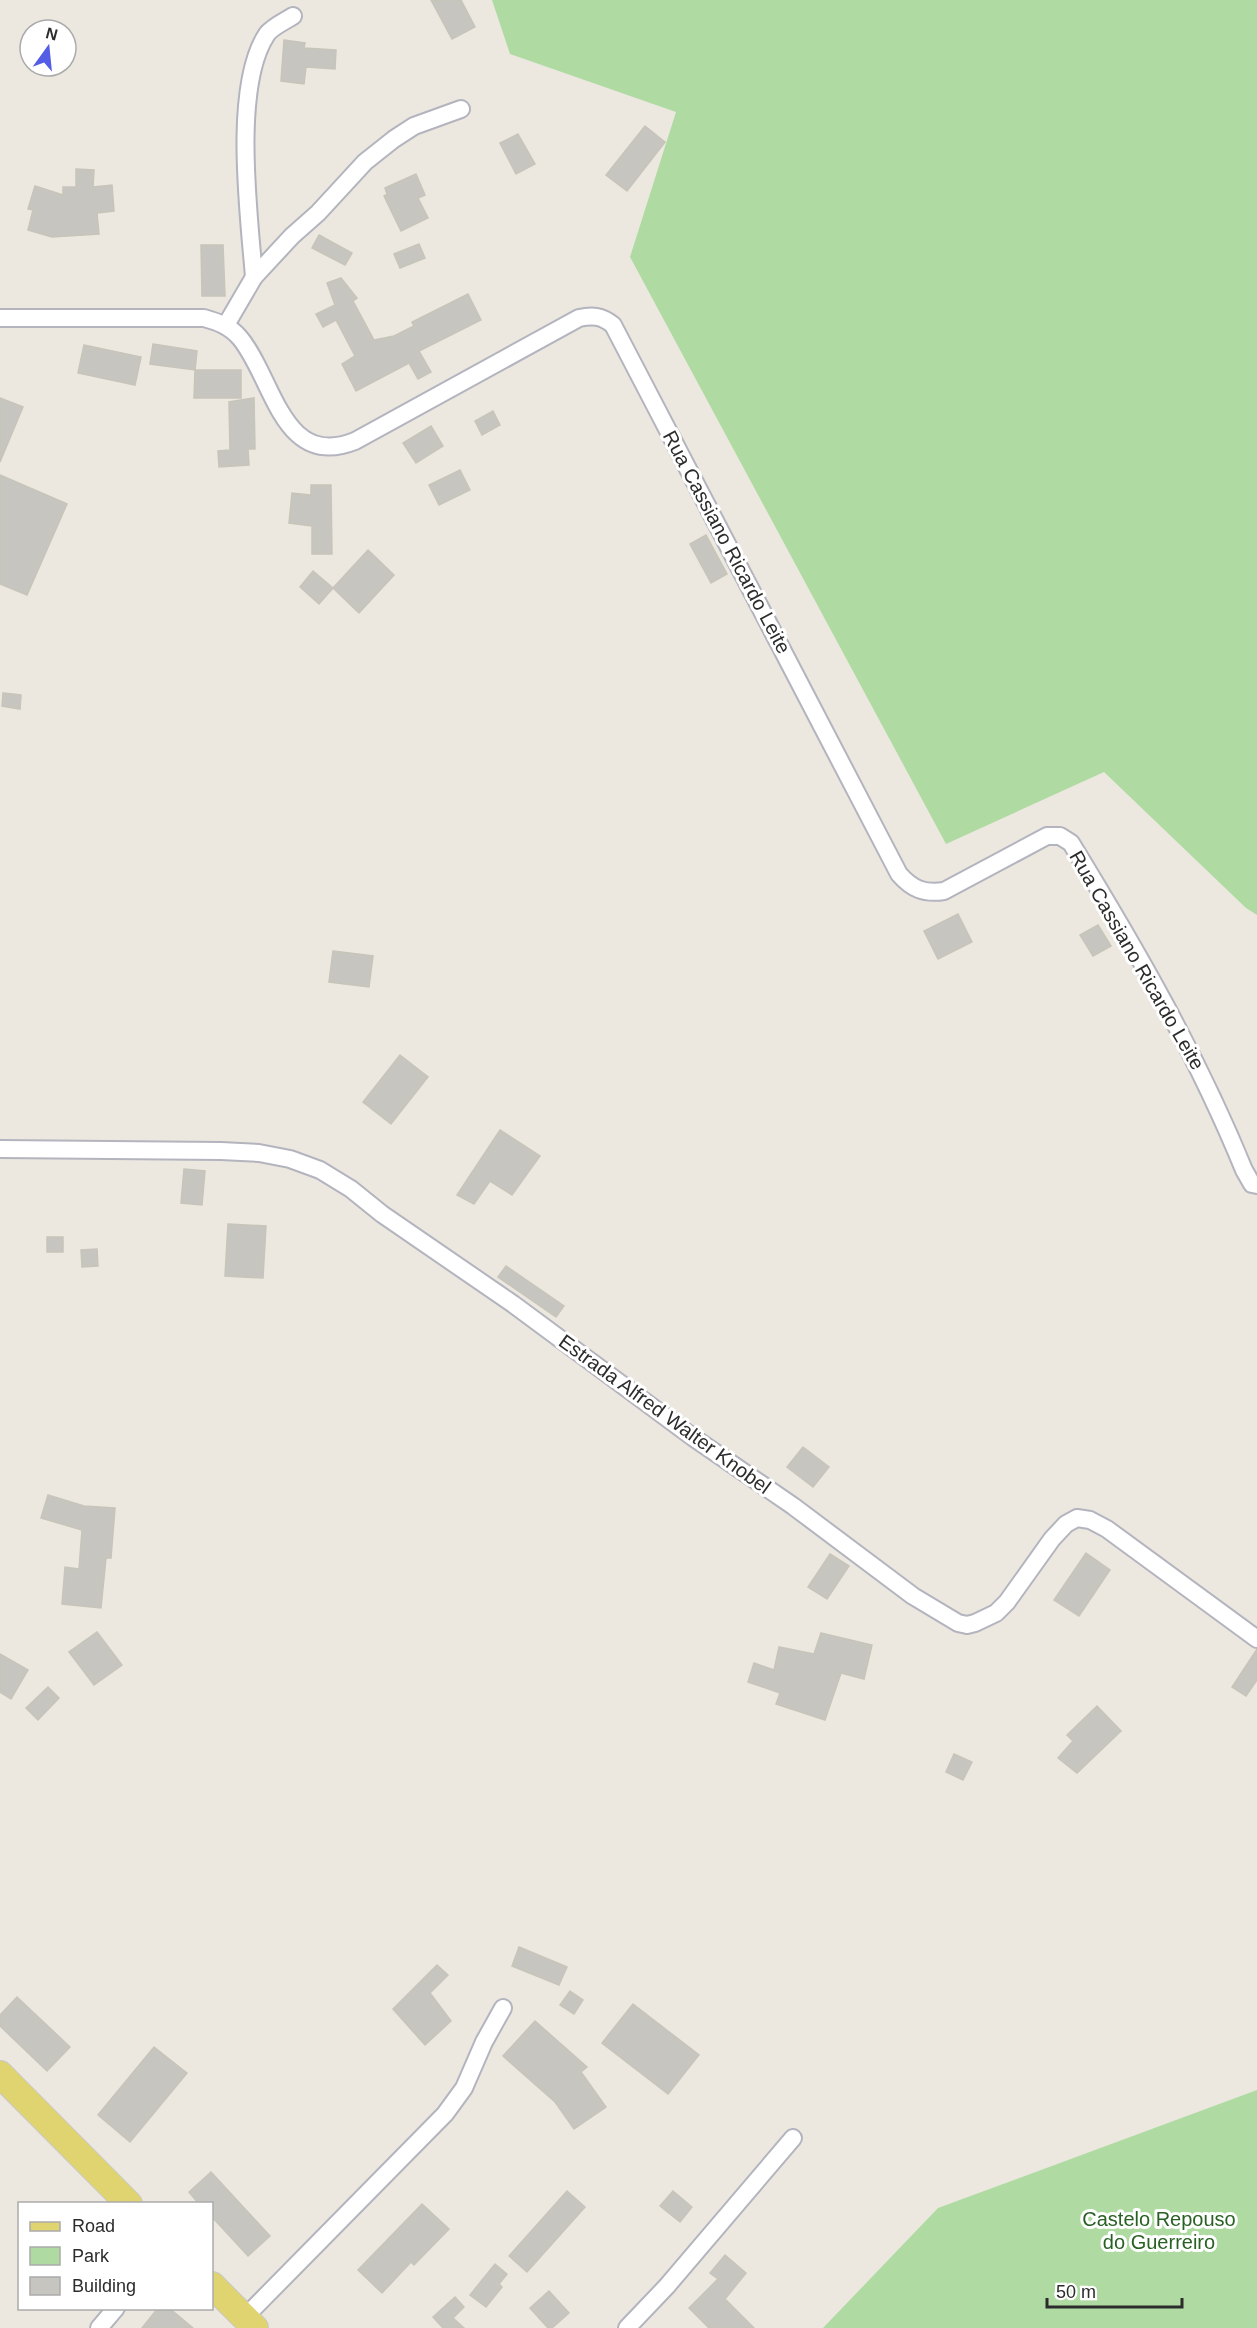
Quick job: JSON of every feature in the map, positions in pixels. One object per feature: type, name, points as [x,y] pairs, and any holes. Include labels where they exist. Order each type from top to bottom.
[{"type":"main road","points":[[0,2074],[127,2202]]},
{"type":"main road","points":[[213,2286],[249,2323]]},
{"type":"street","points":[[254,277],[248,208],[246,110],[252,66],[268,33],[293,16]]},
{"type":"street","points":[[0,318],[204,318],[226,325],[254,277],[365,162],[414,126],[461,109]]},
{"type":"street","name":"Rua Cassiano Ricardo Leite","points":[[226,325],[240,338],[291,429],[305,442],[324,448],[340,447],[355,441],[579,318],[597,316],[613,325],[899,874],[909,885],[920,891],[933,893],[944,891],[1047,836],[1060,836],[1071,843],[1184,1036],[1244,1170],[1252,1184],[1257,1185]]},
{"type":"street","name":"Estrada Alfred Walter Knobel","points":[[0,1149],[240,1152],[290,1159],[320,1170],[351,1189],[382,1214],[513,1304],[684,1431],[793,1506],[943,1616],[967,1625],[996,1612],[1007,1602],[1052,1539],[1066,1524],[1077,1518],[1089,1520],[1107,1529],[1257,1639]]},
{"type":"street","points":[[249,2323],[445,2114],[464,2088],[484,2042],[503,2008]]},
{"type":"street","points":[[627,2328],[668,2286],[793,2138]]},
{"type":"street","points":[[99,2328],[114,2310]]},
{"type":"green space","points":[[492,0],[1257,0],[1257,915],[1246,908],[1104,772],[946,844],[630,257],[676,112],[510,54]]},
{"type":"green space","name":"Castelo Repouso do Guerreiro","points":[[1257,2090],[1257,2328],[823,2328],[938,2208]]},
{"type":"building","points":[[431,0],[461,0],[475,27],[452,39]]},
{"type":"building","points":[[284,40],[305,43],[304,48],[336,50],[335,69],[306,67],[304,84],[281,81]]},
{"type":"building","points":[[645,126],[665,142],[627,191],[606,175]]},
{"type":"building","points":[[518,134],[535,164],[516,174],[500,143]]},
{"type":"building","points":[[76,169],[94,170],[93,187],[112,185],[114,211],[97,213],[99,234],[52,237],[28,230],[33,210],[28,209],[35,186],[63,195],[63,187],[76,187]]},
{"type":"building","points":[[416,174],[425,195],[418,198],[428,218],[401,231],[384,196],[387,194],[385,188]]},
{"type":"building","points":[[319,235],[352,253],[345,265],[312,248]]},
{"type":"building","points":[[419,244],[425,258],[400,268],[394,254]]},
{"type":"building","points":[[201,245],[223,245],[225,296],[202,296]]},
{"type":"building","points":[[341,278],[357,298],[353,301],[374,340],[394,336],[414,326],[412,322],[468,294],[481,320],[419,351],[431,372],[418,379],[409,363],[356,391],[342,364],[355,356],[336,320],[323,327],[316,314],[335,305],[327,283]]},
{"type":"building","points":[[153,344],[197,351],[195,370],[150,364]]},
{"type":"building","points":[[84,345],[141,357],[135,385],[78,373]]},
{"type":"building","points":[[195,370],[241,370],[241,398],[194,398]]},
{"type":"building","points":[[0,398],[23,407],[0,462]]},
{"type":"building","points":[[254,398],[255,449],[248,449],[249,465],[219,467],[218,451],[230,450],[229,402]]},
{"type":"building","points":[[493,411],[500,425],[482,435],[475,421]]},
{"type":"building","points":[[431,426],[443,446],[416,463],[403,443]]},
{"type":"building","points":[[460,470],[470,490],[439,505],[429,485]]},
{"type":"building","points":[[0,475],[67,504],[27,595],[0,584]]},
{"type":"building","points":[[311,485],[331,485],[332,554],[312,554],[312,526],[289,523],[292,493],[311,495]]},
{"type":"building","points":[[706,535],[727,574],[711,583],[690,544]]},
{"type":"building","points":[[368,550],[394,575],[359,613],[333,588]]},
{"type":"building","points":[[313,571],[333,588],[319,604],[300,587]]},
{"type":"building","points":[[3,693],[21,695],[20,709],[2,706]]},
{"type":"building","points":[[958,914],[972,942],[938,959],[924,931]]},
{"type":"building","points":[[1098,925],[1111,946],[1093,956],[1080,935]]},
{"type":"building","points":[[333,951],[373,956],[369,987],[329,982]]},
{"type":"building","points":[[400,1055],[428,1077],[391,1124],[363,1102]]},
{"type":"building","points":[[500,1130],[540,1156],[512,1195],[490,1181],[474,1204],[457,1195]]},
{"type":"building","points":[[184,1169],[205,1171],[202,1205],[181,1203]]},
{"type":"building","points":[[228,1224],[266,1226],[263,1278],[225,1276]]},
{"type":"building","points":[[47,1237],[63,1237],[63,1252],[47,1252]]},
{"type":"building","points":[[97,1249],[98,1266],[82,1267],[81,1250]]},
{"type":"building","points":[[506,1266],[564,1306],[556,1317],[498,1277]]},
{"type":"building","points":[[803,1447],[829,1467],[813,1487],[787,1467]]},
{"type":"building","points":[[48,1495],[84,1506],[115,1508],[111,1558],[106,1558],[101,1608],[62,1604],[65,1567],[79,1569],[82,1530],[41,1518]]},
{"type":"building","points":[[1086,1553],[1110,1570],[1079,1616],[1054,1600]]},
{"type":"building","points":[[830,1554],[849,1566],[827,1599],[808,1587]]},
{"type":"building","points":[[97,1632],[122,1665],[94,1685],[69,1652]]},
{"type":"building","points":[[821,1633],[872,1645],[864,1679],[841,1673],[825,1720],[776,1704],[780,1693],[748,1682],[754,1663],[774,1670],[779,1647],[814,1654]]},
{"type":"building","points":[[1257,1649],[1257,1680],[1246,1696],[1232,1687]]},
{"type":"building","points":[[0,1654],[28,1670],[11,1699],[0,1692]]},
{"type":"building","points":[[48,1687],[59,1698],[38,1720],[26,1708]]},
{"type":"building","points":[[1097,1706],[1121,1731],[1077,1773],[1058,1758],[1073,1741],[1067,1735]]},
{"type":"building","points":[[954,1754],[972,1762],[963,1780],[946,1772]]},
{"type":"building","points":[[519,1947],[567,1967],[559,1985],[512,1966]]},
{"type":"building","points":[[437,1965],[448,1975],[430,1993],[451,2021],[425,2045],[393,2009]]},
{"type":"building","points":[[570,1991],[583,2000],[574,2014],[560,2005]]},
{"type":"building","points":[[17,1997],[70,2047],[47,2071],[0,2026],[0,2015]]},
{"type":"building","points":[[633,2004],[699,2055],[668,2094],[602,2043]]},
{"type":"building","points":[[535,2021],[587,2067],[581,2072],[606,2107],[574,2129],[555,2102],[503,2056]]},
{"type":"building","points":[[154,2047],[187,2073],[130,2142],[98,2115]]},
{"type":"building","points":[[211,2172],[270,2236],[248,2256],[213,2218],[213,2202],[197,2202],[189,2192]]},
{"type":"building","points":[[567,2191],[585,2207],[527,2272],[509,2256]]},
{"type":"building","points":[[673,2191],[692,2207],[680,2222],[660,2206]]},
{"type":"building","points":[[422,2204],[449,2229],[414,2265],[411,2262],[382,2293],[358,2270]]},
{"type":"building","points":[[725,2255],[746,2273],[725,2299],[754,2328],[709,2328],[689,2308],[718,2279],[710,2273]]},
{"type":"building","points":[[495,2264],[507,2274],[499,2284],[502,2287],[486,2307],[470,2295]]},
{"type":"building","points":[[549,2291],[569,2313],[552,2328],[548,2328],[530,2308]]},
{"type":"building","points":[[455,2297],[464,2307],[453,2318],[464,2328],[443,2328],[433,2317]]},
{"type":"building","points":[[156,2310],[171,2310],[193,2328],[142,2328]]}]
